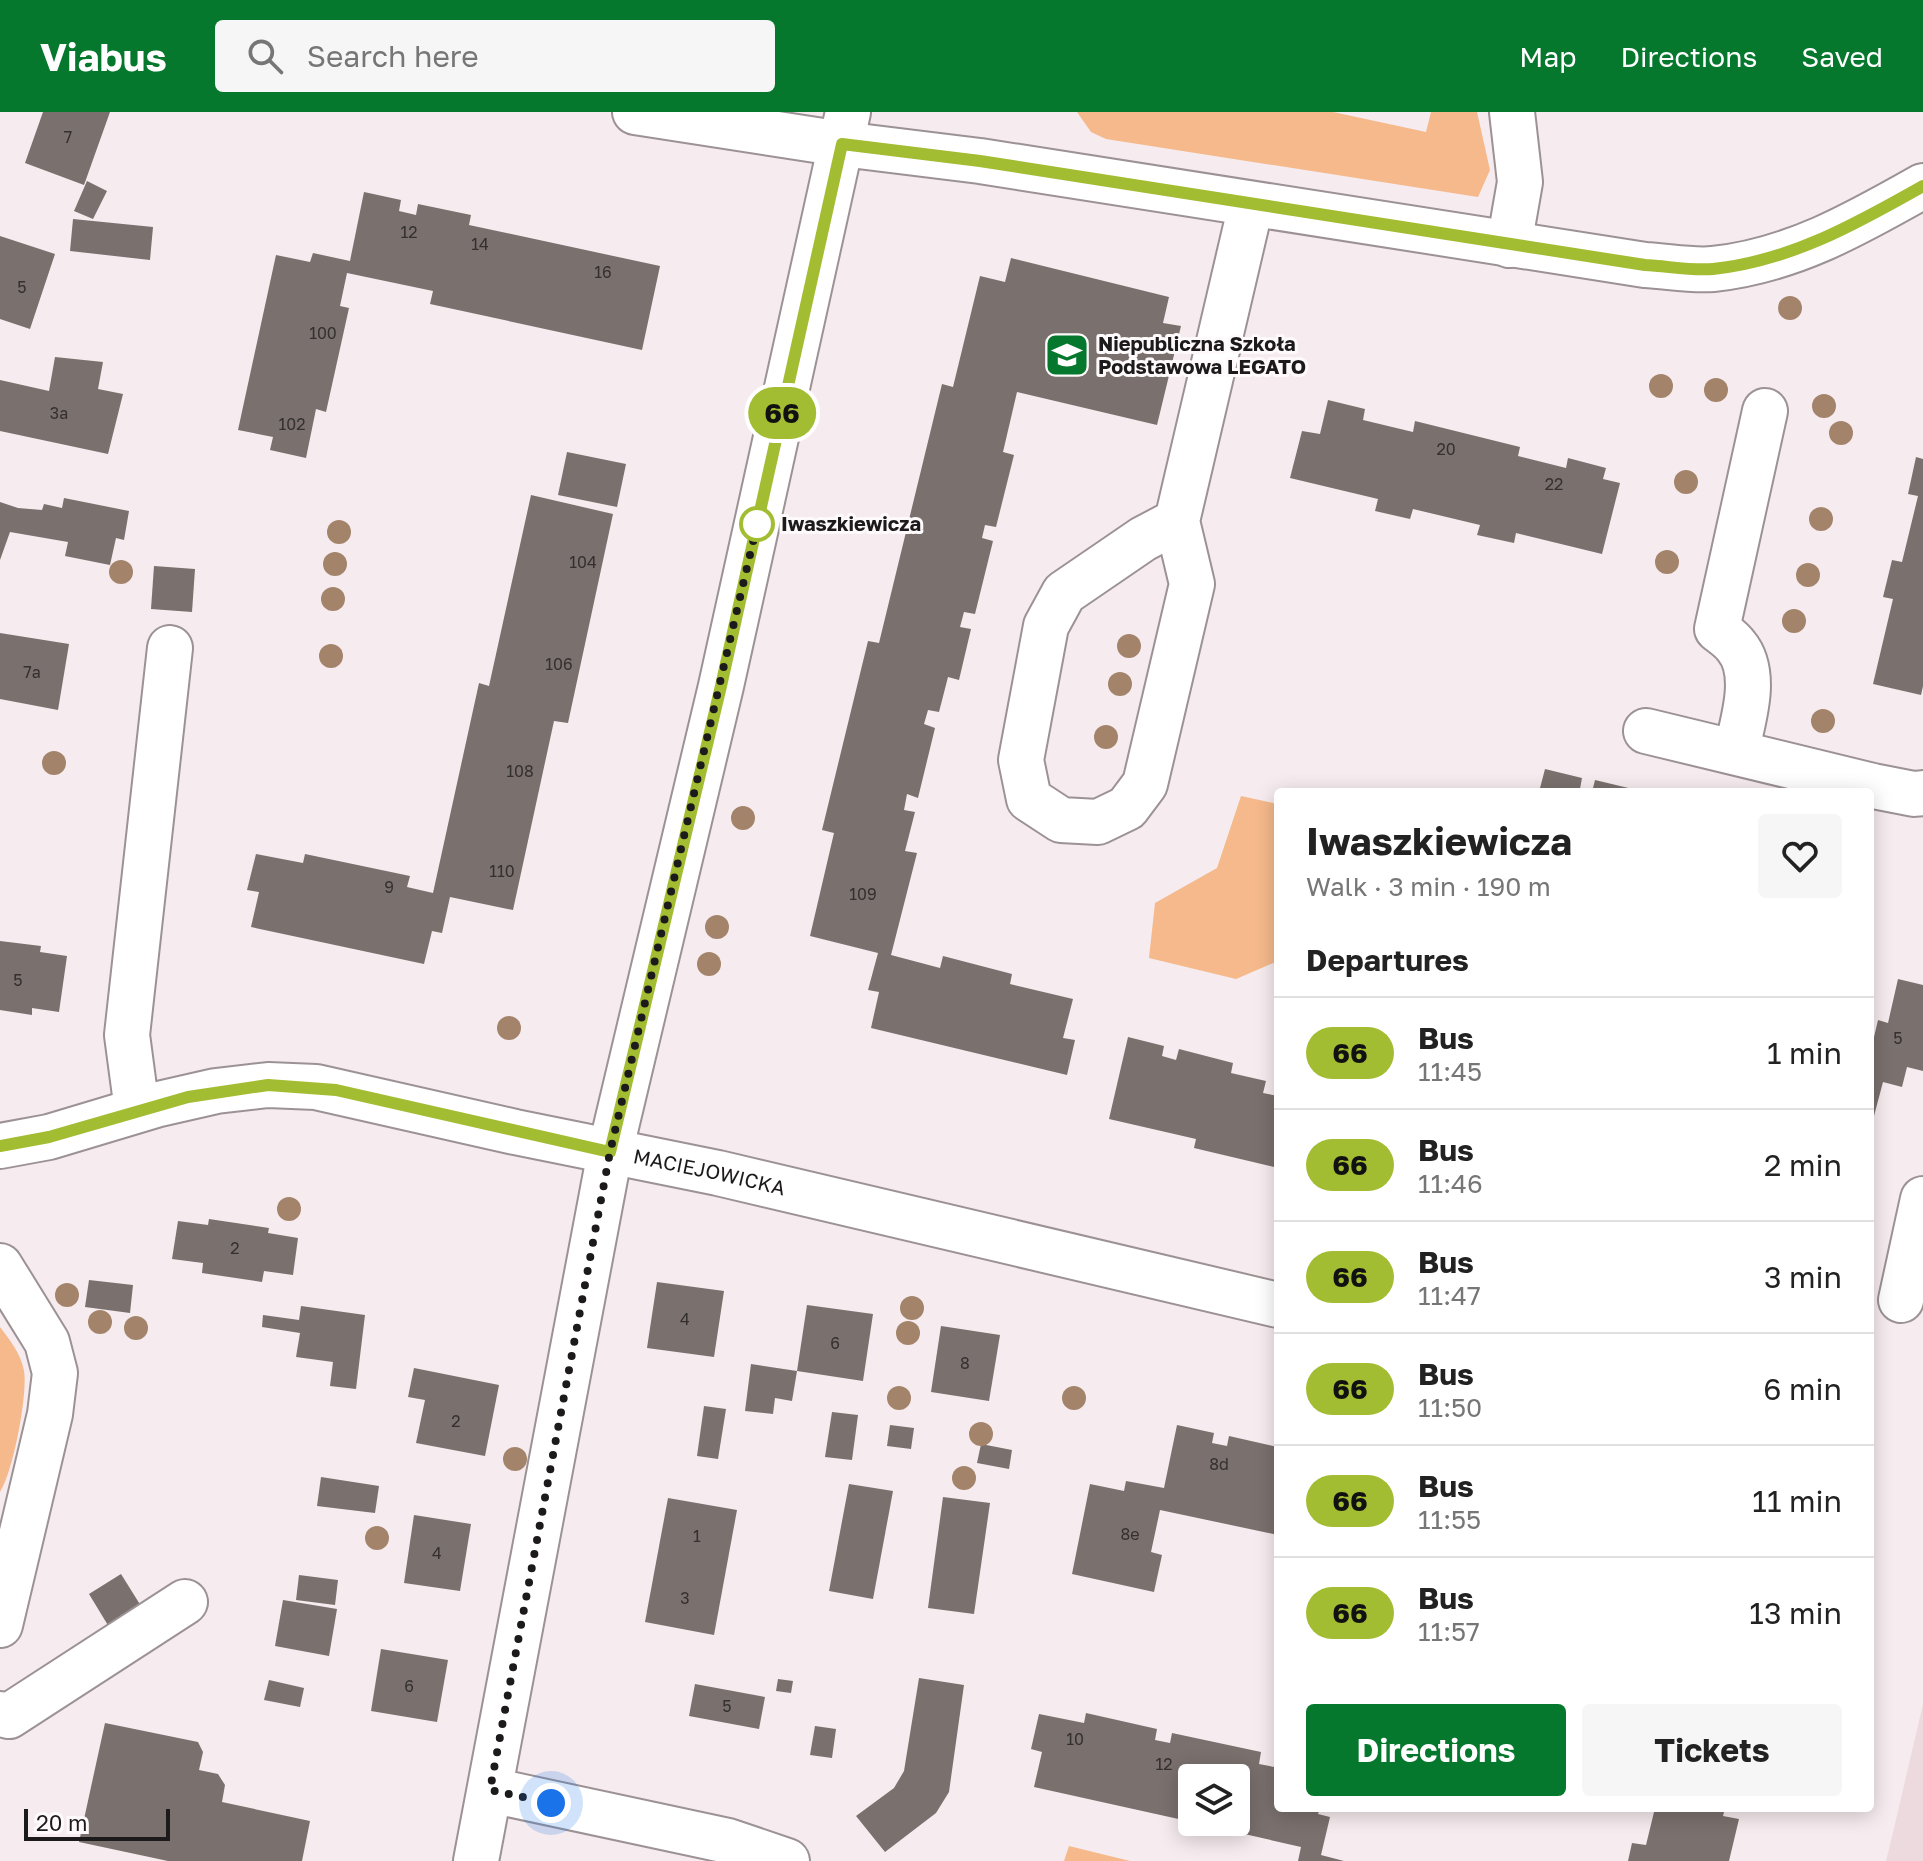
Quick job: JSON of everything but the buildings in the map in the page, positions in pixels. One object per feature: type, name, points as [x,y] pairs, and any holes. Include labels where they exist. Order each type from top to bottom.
[{"type":"street","points":[[635,112],[845,128],[965,159],[1509,245],[1645,265],[1710,269],[1767,260],[1822,240],[1923,186]]},
{"type":"street","points":[[1509,245],[1520,182],[1512,112]]},
{"type":"street","points":[[476,1861],[610,1152],[721,686],[845,128]]},
{"type":"street","points":[[1177,521],[1143,539],[1064,593],[1046,626],[1021,760],[1029,799],[1061,820],[1098,822],[1127,808],[1145,784],[1192,584],[1177,521],[1251,205]]},
{"type":"street","points":[[1736,752],[1749,697],[1745,666],[1738,647],[1717,629],[1765,411]]},
{"type":"street","points":[[137,1110],[127,1035],[170,648]]},
{"type":"street","points":[[1646,731],[1873,786],[1923,793]]},
{"type":"street","name":"MACIEJOWICKA","points":[[0,1146],[49,1137],[188,1097],[244,1087],[316,1087],[718,1173],[1274,1304]]},
{"type":"street","points":[[1898,1300],[1923,1199]]},
{"type":"street","points":[[0,1266],[47,1342],[55,1373],[50,1414],[0,1625]]},
{"type":"street","points":[[0,1714],[9,1716],[185,1602]]},
{"type":"street","points":[[490,1790],[728,1841],[783,1860]]},
{"type":"shaded area","points":[[1077,112],[1333,112],[1426,132],[1431,112],[1477,112],[1490,170],[1478,197],[1106,139],[1091,132]]},
{"type":"shaded area","points":[[1241,796],[1274,803],[1274,963],[1236,979],[1149,958],[1155,903],[1217,868]]},
{"type":"shaded area","points":[[0,1327],[20,1359],[25,1382],[14,1451],[0,1492]]},
{"type":"shaded area","points":[[1923,1704],[1923,1861],[1886,1861],[1891,1841]]},
{"type":"shaded area","points":[[1069,1846],[1130,1861],[1064,1861]]},
{"type":"bus line","name":"66","points":[[0,1146],[49,1137],[188,1097],[268,1085],[336,1090],[610,1152],[721,686],[842,144],[949,156],[1645,265],[1710,269],[1767,260],[1822,240],[1923,186]]},
{"type":"place","name":"Niepubliczna Szkoła Podstawowa LEGATO","points":[[1067,355]]},
{"type":"place","name":"Iwaszkiewicza","points":[[757,524]]},
{"type":"route","points":[[551,1803],[490,1790],[610,1152],[760,512],[757,524]]}]
